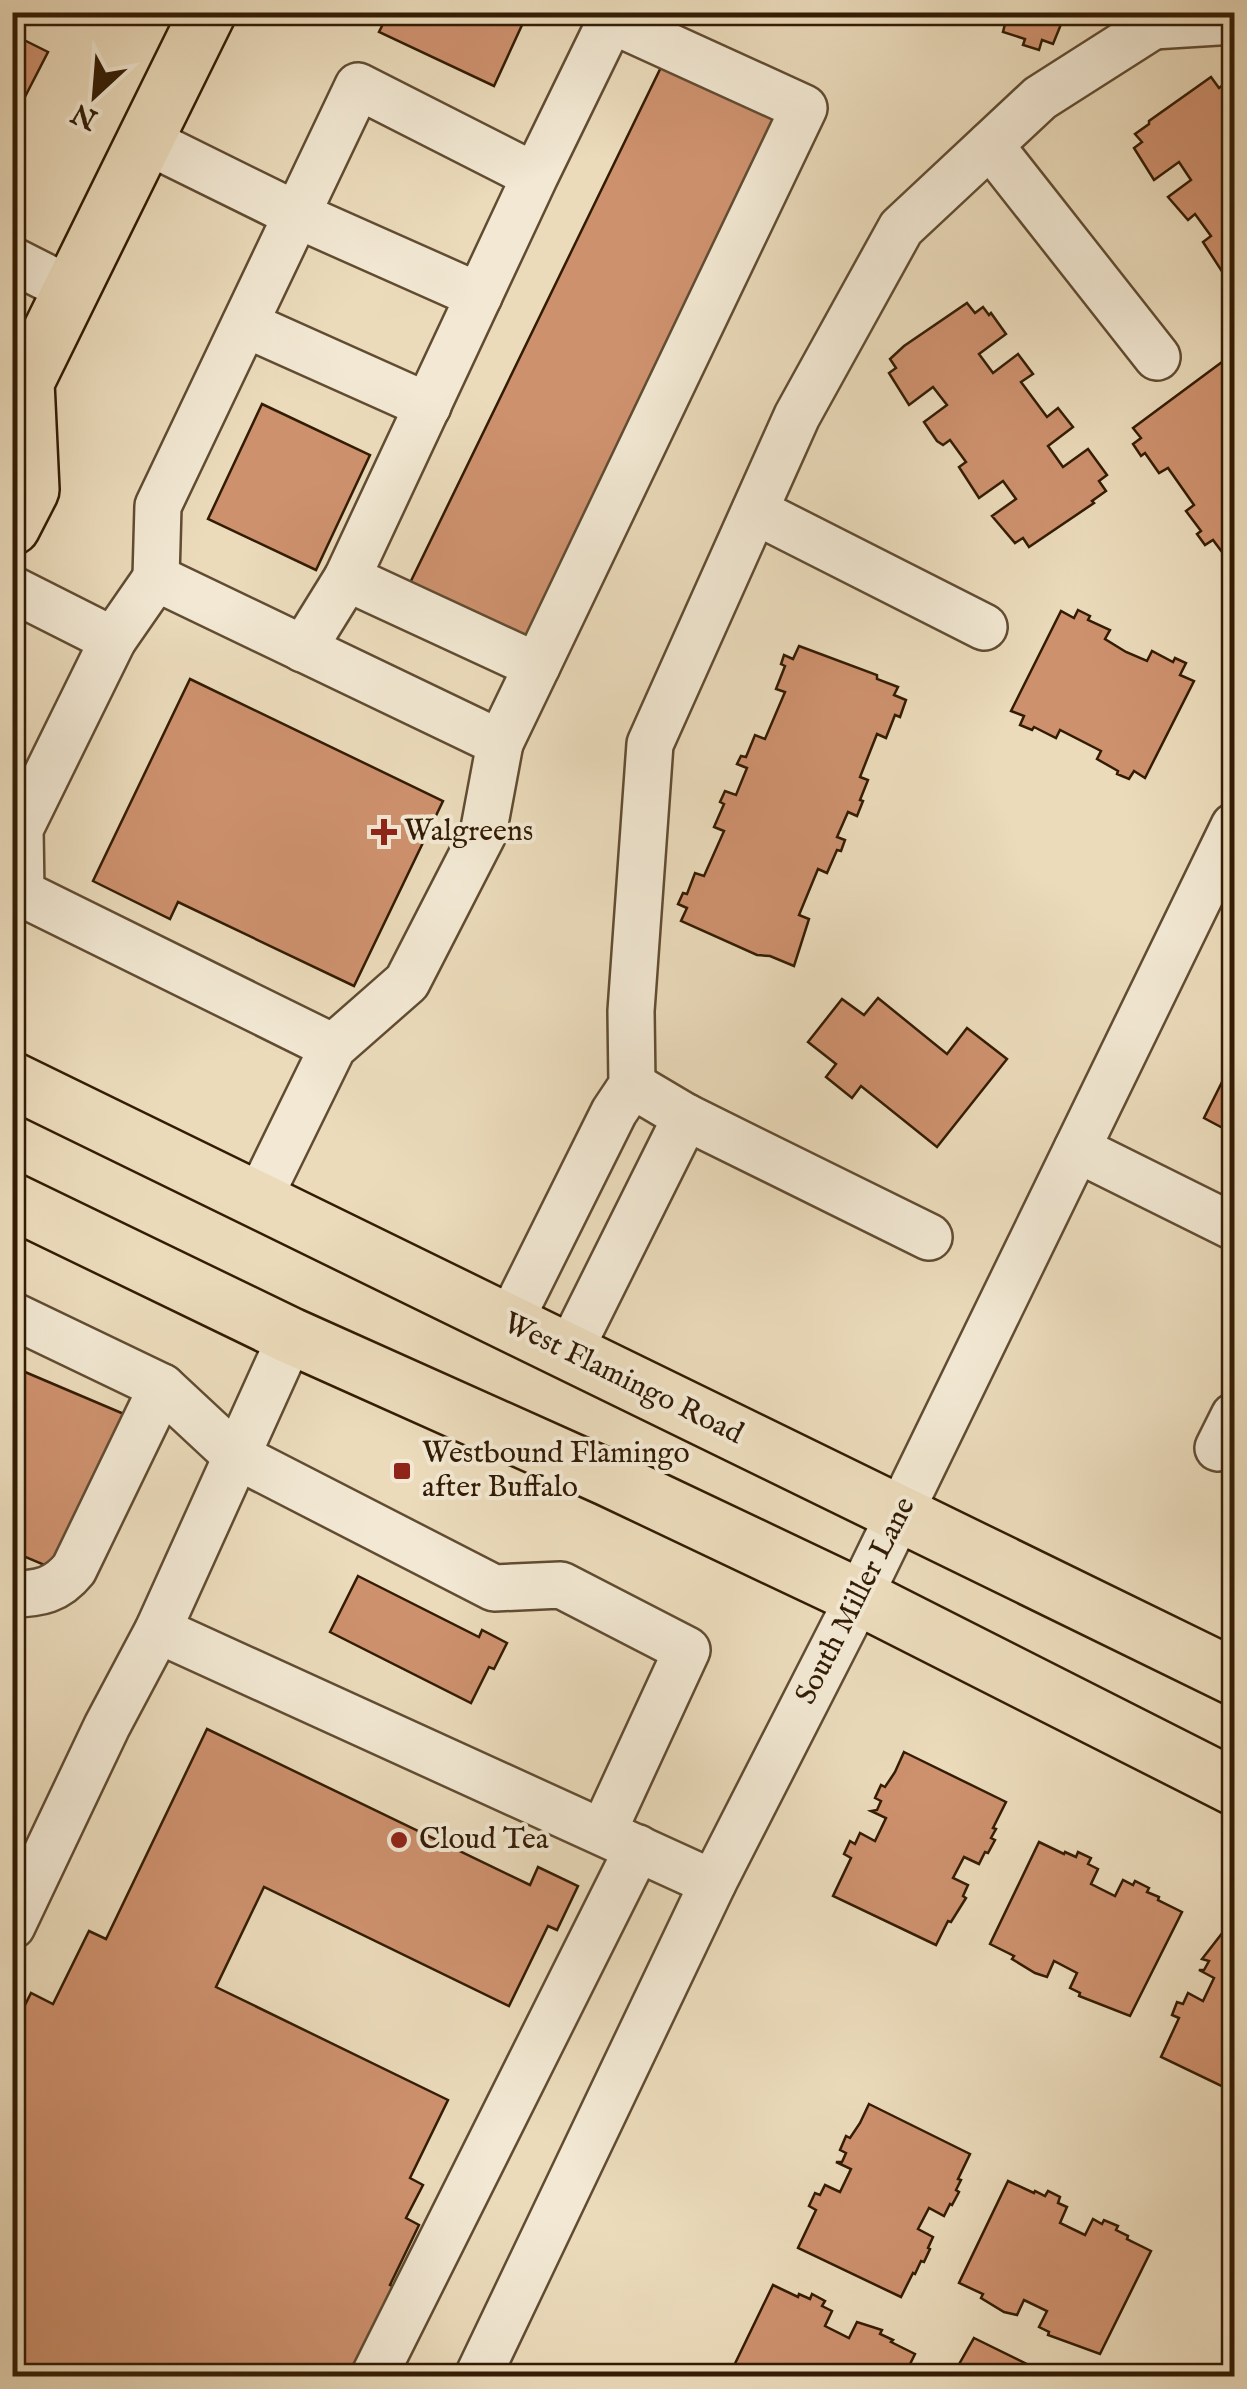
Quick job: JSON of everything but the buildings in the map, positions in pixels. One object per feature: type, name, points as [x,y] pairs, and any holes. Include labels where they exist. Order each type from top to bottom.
[{"type":"main road","points":[[12,527],[31,490],[19,387],[208,12]]},
{"type":"main road","name":"West Flamingo Road","points":[[12,1080],[1234,1677]]},
{"type":"main road","points":[[12,1201],[291,1336],[608,1478],[859,1597],[1234,1787]]},
{"type":"street","points":[[509,1323],[607,1126],[632,1085],[630,1011],[650,744],[798,416],[902,228],[1040,98],[1152,19],[1234,21]]},
{"type":"street","points":[[258,1200],[333,1046],[407,982],[483,834],[500,743],[804,108],[611,20],[347,578],[302,649]]},
{"type":"street","points":[[333,1046],[21,893],[20,828],[113,640],[156,578],[158,506],[358,86],[535,176]]},
{"type":"street","points":[[145,140],[479,296]]},
{"type":"street","points":[[990,145],[1157,357]]},
{"type":"street","points":[[12,260],[71,290]]},
{"type":"street","points":[[245,324],[428,406]]},
{"type":"street","points":[[755,511],[984,627]]},
{"type":"street","points":[[156,578],[500,743]]},
{"type":"street","points":[[347,578],[537,666]]},
{"type":"street","points":[[12,589],[113,640]]},
{"type":"street","name":"South Miller Lane","points":[[478,2376],[713,1883],[859,1597],[1076,1149],[1219,894],[1234,826]]},
{"type":"street","points":[[632,1085],[686,1118],[929,1237]]},
{"type":"street","points":[[569,1352],[686,1118]]},
{"type":"street","points":[[1076,1149],[1234,1227]]},
{"type":"street","points":[[12,1314],[162,1387],[235,1455],[494,1588],[561,1585],[687,1650],[621,1840],[374,2376]]},
{"type":"street","points":[[12,1926],[107,1726],[158,1630],[291,1336]]},
{"type":"street","points":[[12,1594],[60,1586],[74,1569],[162,1387]]},
{"type":"street","points":[[158,1630],[713,1883]]},
{"type":"place","name":"Walgreens","points":[[384,832]]},
{"type":"place","name":"Westbound Flamingo after Buffalo","points":[[402,1471]]},
{"type":"place","name":"Cloud Tea","points":[[399,1840]]}]
